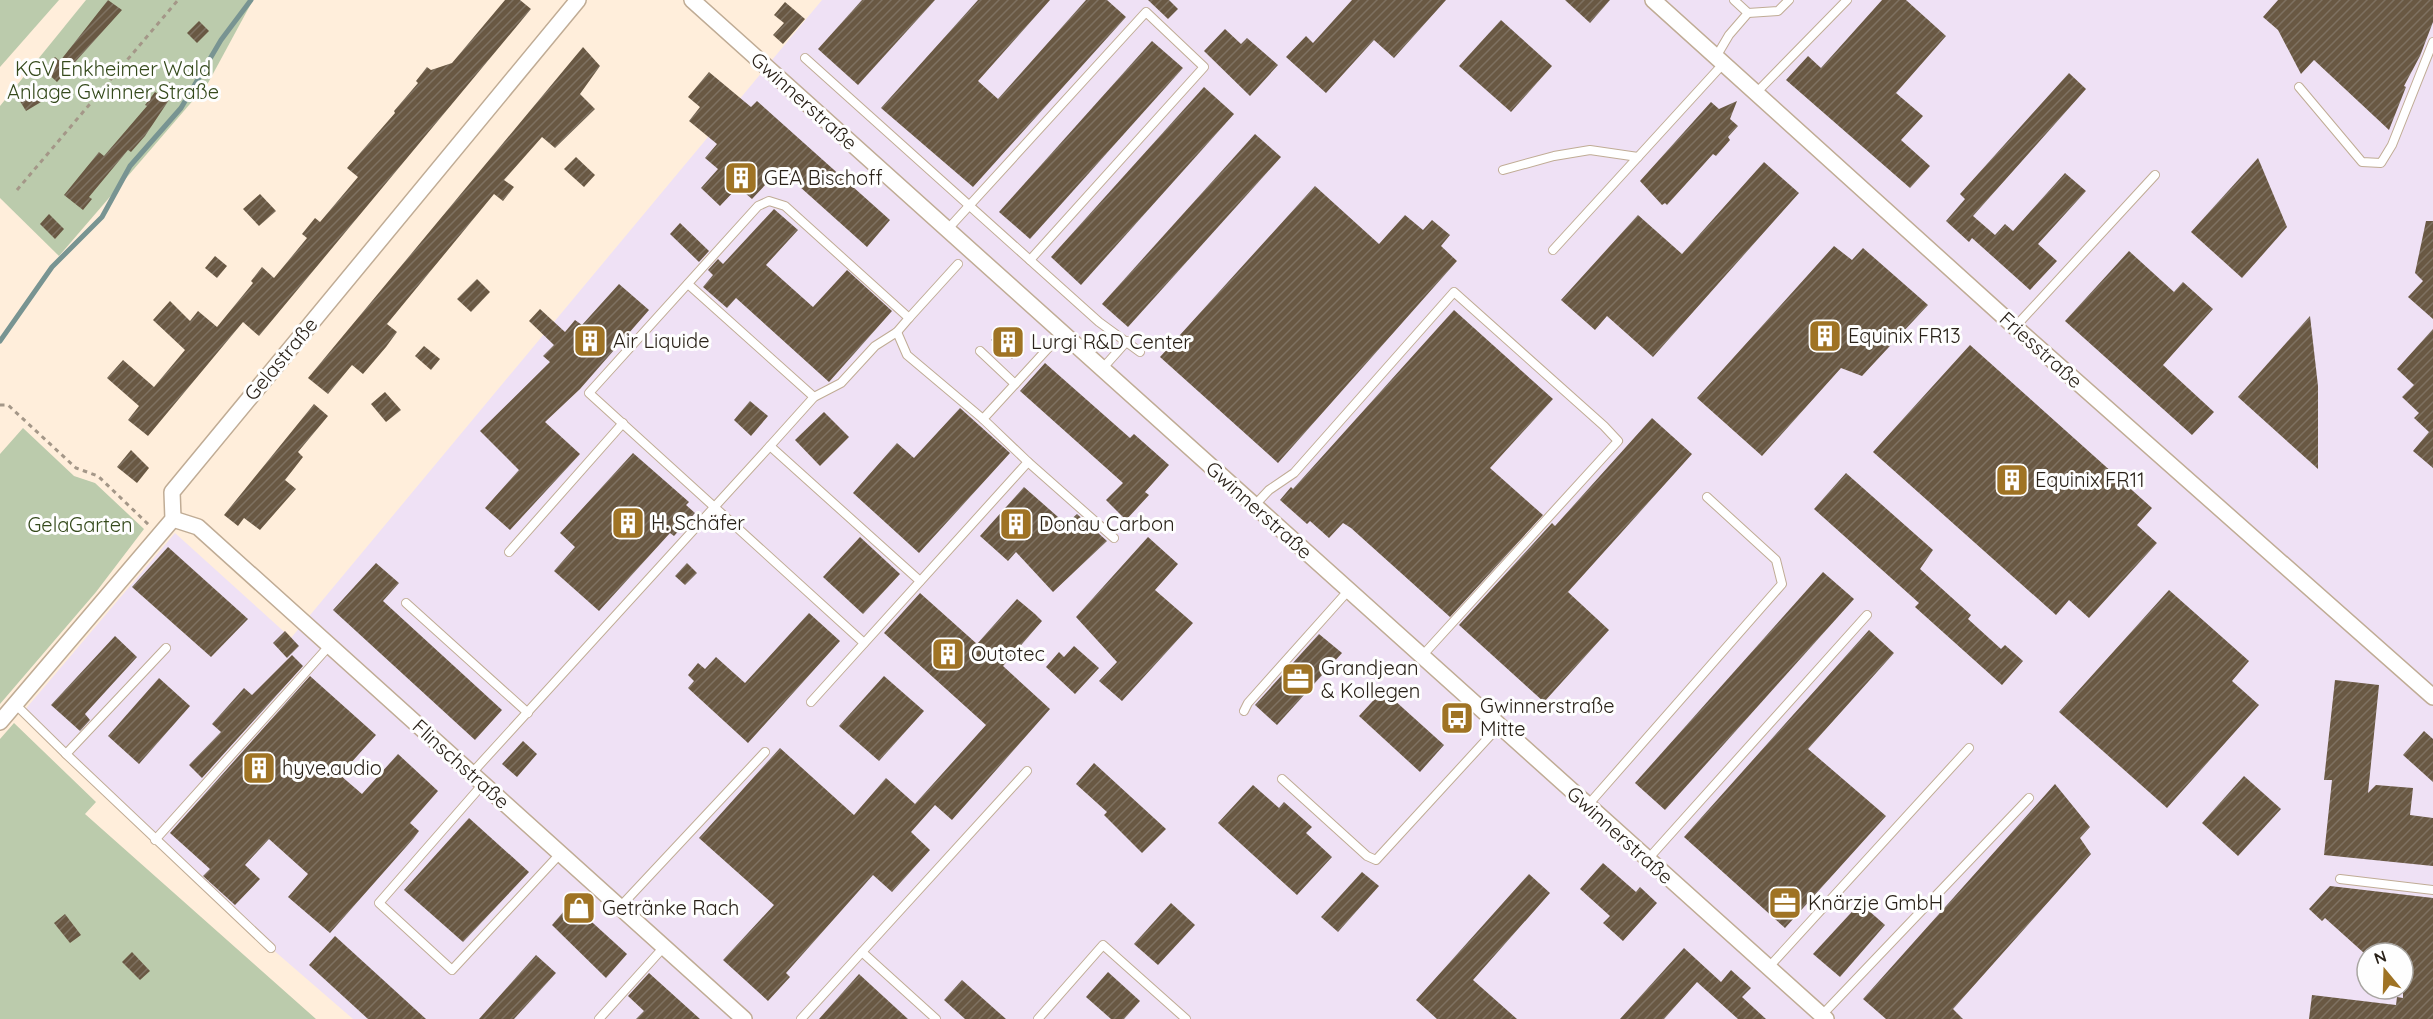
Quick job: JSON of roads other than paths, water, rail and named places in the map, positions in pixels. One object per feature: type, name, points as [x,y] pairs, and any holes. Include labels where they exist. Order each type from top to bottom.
[{"type":"street","name":"Gelastraße","points":[[173,519],[172,492],[578,0]]},
{"type":"street","name":"Gwinnerstraße","points":[[692,0],[1824,1017]]},
{"type":"street","name":"Friesstraße","points":[[1653,0],[2015,327],[2433,697]]},
{"type":"street","points":[[0,722],[173,519]]},
{"type":"street","name":"Flinschstraße","points":[[173,519],[198,527],[478,778],[559,855],[738,1017]]},
{"type":"lane","points":[[1734,0],[1748,13]]},
{"type":"lane","points":[[1553,250],[1638,158],[1720,60],[1729,35],[1748,13],[1778,11],[1789,0]]},
{"type":"lane","points":[[1756,93],[1847,0]]},
{"type":"lane","points":[[947,230],[1146,12],[1204,67],[1030,260]]},
{"type":"lane","points":[[2299,87],[2362,162],[2381,163],[2392,145],[2433,42]]},
{"type":"lane","points":[[805,58],[909,155],[920,160],[1099,322],[1140,352]]},
{"type":"lane","points":[[1503,170],[1554,156],[1590,150],[1638,158]]},
{"type":"lane","points":[[2015,327],[2155,175]]},
{"type":"lane","points":[[864,643],[589,393],[758,206],[769,201],[777,201],[785,206],[909,318]]},
{"type":"lane","points":[[559,855],[452,970],[379,903],[528,713],[814,397],[841,383],[876,346],[897,332],[958,264]]},
{"type":"lane","points":[[688,284],[814,397]]},
{"type":"lane","points":[[1254,506],[1269,490],[1294,473],[1454,292],[1618,441],[1422,656]]},
{"type":"lane","points":[[897,332],[907,355],[1114,538]]},
{"type":"lane","points":[[982,419],[1062,333]]},
{"type":"lane","points":[[1102,369],[1127,341]]},
{"type":"lane","points":[[980,351],[1015,384]]},
{"type":"lane","points":[[509,552],[623,423]]},
{"type":"lane","points":[[770,446],[920,581]]},
{"type":"lane","points":[[811,702],[1028,462]]},
{"type":"lane","points":[[1588,805],[1782,584],[1776,560],[1707,497]]},
{"type":"lane","points":[[1244,711],[1248,703],[1348,591]]},
{"type":"lane","points":[[406,603],[528,713]]},
{"type":"lane","points":[[1648,859],[1867,615]]},
{"type":"lane","points":[[155,840],[330,645]]},
{"type":"lane","points":[[66,754],[166,648]]},
{"type":"lane","points":[[15,704],[155,840],[271,948]]},
{"type":"lane","points":[[1282,779],[1367,856],[1376,860],[1499,726]]},
{"type":"lane","points":[[1768,968],[1969,748]]},
{"type":"lane","points":[[619,908],[765,752]]},
{"type":"lane","points":[[801,1019],[1028,771]]},
{"type":"lane","points":[[1824,1017],[2029,798]]},
{"type":"lane","points":[[2340,879],[2433,890]]},
{"type":"lane","points":[[1038,1019],[1103,945],[1186,1019]]},
{"type":"lane","points":[[599,1019],[663,948]]},
{"type":"lane","points":[[862,952],[936,1019]]},
{"type":"waterway","points":[[0,341],[52,267],[102,217],[130,166],[181,108],[221,40],[251,0]]},
{"type":"place","name":"GEA Bischoff","points":[[741,178]]},
{"type":"place","name":"Equinix FR13","points":[[1825,336]]},
{"type":"place","name":"Air Liquide","points":[[590,341]]},
{"type":"place","name":"Lurgi R&D Center","points":[[1008,342]]},
{"type":"place","name":"Equinix FR11","points":[[2012,480]]},
{"type":"place","name":"H. Schäfer","points":[[628,523]]},
{"type":"place","name":"Donau Carbon","points":[[1016,524]]},
{"type":"place","name":"Outotec","points":[[948,654]]},
{"type":"place","name":"Grandjean & Kollegen","points":[[1298,679]]},
{"type":"place","name":"Gwinnerstraße Mitte","points":[[1457,718]]},
{"type":"place","name":"hyve.audio","points":[[259,768]]},
{"type":"place","name":"Knärzje GmbH","points":[[1785,903]]},
{"type":"place","name":"Getränke Rach","points":[[579,908]]},
{"type":"park label","name":"KGV Enkheimer Wald Anlage Gwinner Straße","points":[[113,80]]},
{"type":"park label","name":"GelaGarten","points":[[80,525]]}]
